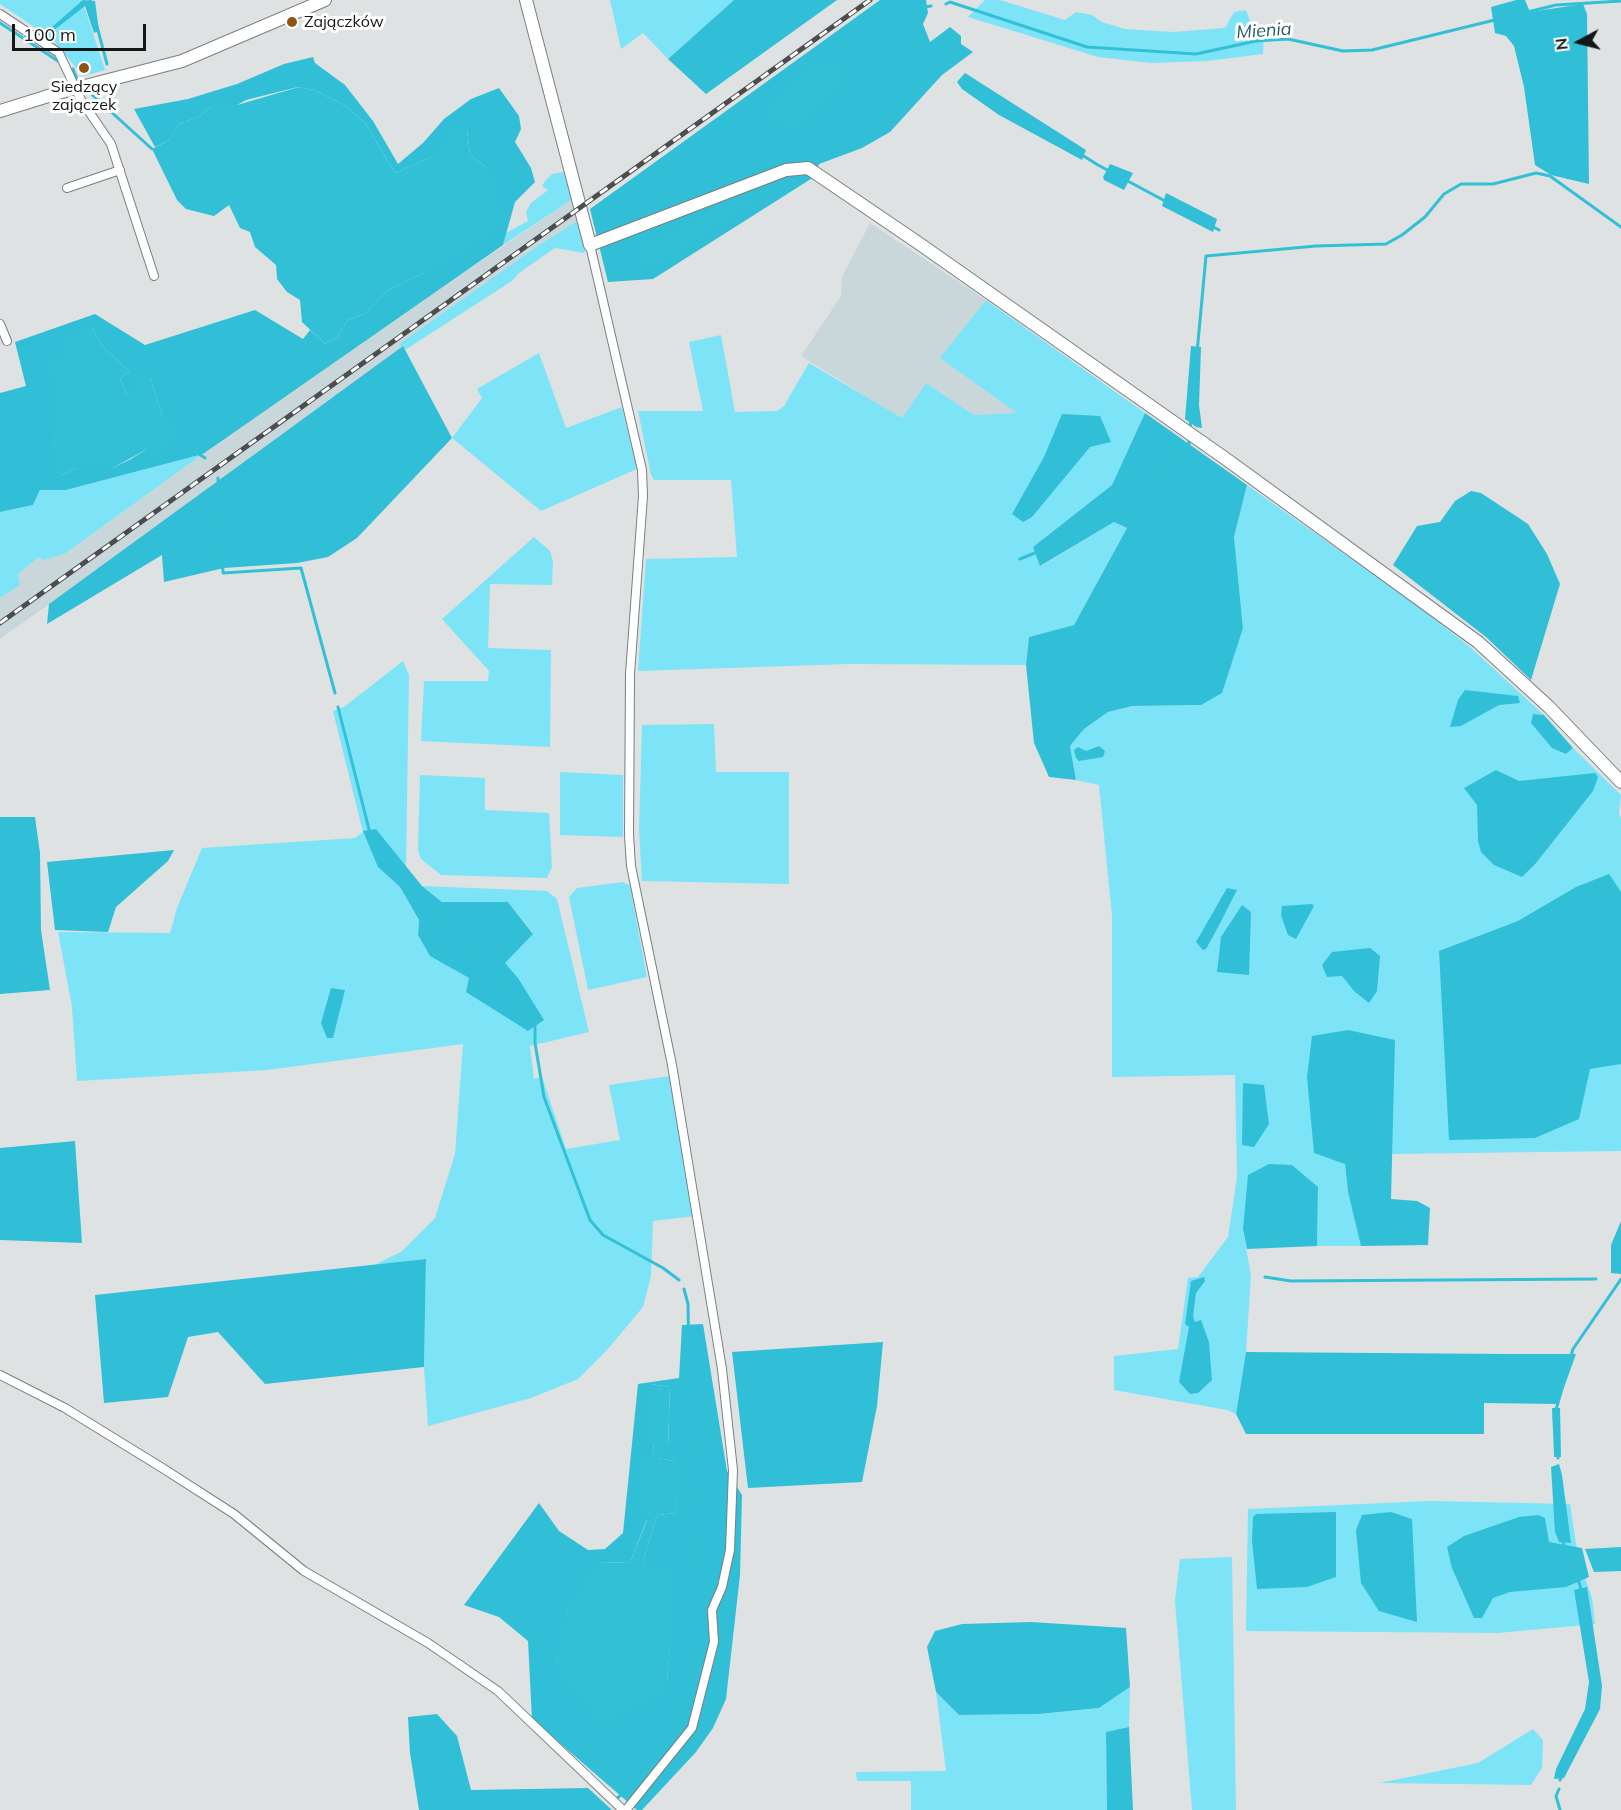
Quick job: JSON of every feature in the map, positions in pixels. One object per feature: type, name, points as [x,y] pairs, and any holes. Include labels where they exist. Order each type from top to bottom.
[{"type":"street","points":[[0,111],[75,88],[182,61],[325,0]]},
{"type":"street","points":[[0,1376],[36,1391],[234,1514],[304,1571],[428,1643],[498,1691],[624,1810],[692,1728],[714,1642],[712,1611],[722,1587],[730,1550],[733,1470],[724,1380],[672,1065],[631,866],[629,835],[630,674],[643,496],[642,470],[590,245],[526,0]]},
{"type":"street","points":[[0,14],[59,53],[75,88],[111,144],[154,276]]},
{"type":"street","points":[[590,245],[786,170],[808,168],[1184,430],[1478,642],[1549,707],[1621,782]]},
{"type":"street","points":[[67,188],[120,170]]},
{"type":"street","points":[[0,324],[7,341]]},
{"type":"shaded area","points":[[0,0],[82,0],[105,70],[83,76],[52,39],[0,4]]},
{"type":"shaded area","points":[[83,0],[95,1],[99,31],[94,33],[85,6],[54,30],[52,27]]},
{"type":"shaded area","points":[[610,0],[734,0],[668,59],[643,33],[621,49]]},
{"type":"shaded area","points":[[734,0],[837,0],[706,94],[668,59]]},
{"type":"shaded area","points":[[880,0],[926,0],[928,13],[923,24],[930,42],[950,27],[961,36],[961,44],[973,52],[942,75],[890,132],[862,148],[819,164],[814,177],[653,279],[608,282],[590,209]]},
{"type":"shaded area","points":[[985,0],[1000,0],[1065,20],[1076,12],[1092,15],[1102,22],[1125,29],[1173,32],[1225,28],[1234,12],[1246,10],[1253,29],[1264,30],[1263,54],[1208,61],[1151,63],[1098,57],[968,17]]},
{"type":"shaded area","points":[[1516,0],[1525,0],[1530,12],[1583,4],[1587,14],[1589,184],[1551,175],[1535,165],[1524,87],[1514,46],[1506,36],[1495,33],[1491,7]]},
{"type":"shaded area","points":[[313,57],[315,63],[345,85],[373,121],[398,164],[423,143],[444,119],[471,99],[499,88],[519,116],[521,129],[515,142],[531,168],[535,182],[515,202],[503,245],[203,454],[66,490],[40,490],[33,505],[0,512],[0,393],[26,386],[15,342],[95,314],[145,345],[255,310],[303,339],[310,330],[325,344],[337,338],[348,320],[365,314],[388,290],[424,273],[494,195],[486,167],[470,155],[467,129],[429,158],[395,173],[366,124],[346,106],[314,90],[298,87],[246,100],[237,105],[213,105],[198,117],[179,124],[169,140],[155,147],[134,109],[188,99],[237,84],[284,64]],"holes":[[[92,328],[103,347],[129,371],[120,379],[127,395],[151,379],[162,416],[147,449],[131,459],[113,468],[77,468],[62,475],[54,443],[59,412],[62,359]]]},
{"type":"shaded area","points":[[841,60],[846,76],[794,132],[773,118],[759,113],[814,63]]},
{"type":"shaded area","points":[[965,73],[1086,150],[1082,160],[999,115],[962,89],[957,82]]},
{"type":"shaded area","points":[[299,87],[314,90],[346,106],[366,124],[395,173],[429,158],[458,123],[467,129],[470,155],[486,167],[496,184],[494,195],[505,216],[493,232],[456,258],[388,290],[365,314],[348,320],[337,338],[325,344],[302,322],[300,300],[287,292],[277,279],[276,265],[255,247],[250,232],[240,228],[229,205],[214,216],[186,209],[177,200],[152,149],[169,140],[179,124],[198,117],[213,105],[228,100],[237,105]]},
{"type":"shaded area","points":[[1110,164],[1133,173],[1124,190],[1104,180],[1103,177]]},
{"type":"shaded area","points":[[565,172],[573,199],[503,245],[506,233],[528,221],[526,212],[531,203],[548,190],[542,186],[545,181],[552,174]]},
{"type":"shaded area","points":[[1166,193],[1217,219],[1213,232],[1162,206]]},
{"type":"shaded area","points":[[744,196],[751,201],[752,205],[656,266],[648,267],[638,258],[637,250],[640,245]]},
{"type":"shaded area","points":[[573,199],[579,220],[539,245],[399,344],[403,346],[209,487],[210,490],[0,639],[0,598],[19,585],[18,574],[39,557],[66,553],[331,362]]},
{"type":"shaded area","points":[[579,220],[587,247],[584,253],[555,248],[519,273],[512,281],[405,350],[399,344],[539,245]]},
{"type":"shaded area","points":[[870,223],[986,300],[941,358],[1018,413],[974,415],[926,383],[902,419],[801,356],[841,296],[842,277]]},
{"type":"shaded area","points":[[986,300],[1145,413],[1112,485],[1033,547],[1041,566],[1114,522],[1127,528],[1074,625],[1029,637],[1026,665],[849,664],[638,671],[646,559],[737,557],[731,480],[654,480],[651,475],[638,411],[703,411],[689,342],[721,335],[735,412],[777,411],[784,406],[809,363],[902,418],[926,383],[974,415],[1017,413],[940,358]]},
{"type":"shaded area","points":[[92,328],[103,347],[129,371],[120,379],[127,395],[138,386],[139,374],[151,379],[162,416],[176,425],[171,445],[158,457],[147,449],[113,468],[77,468],[62,475],[55,472],[54,443],[59,390],[47,364],[62,359],[61,339]]},
{"type":"shaded area","points":[[403,346],[452,438],[357,538],[328,557],[297,563],[224,568],[164,582],[162,555],[47,624],[49,604]]},
{"type":"shaded area","points":[[1191,346],[1201,347],[1199,405],[1202,428],[1196,427],[1185,419]]},
{"type":"shaded area","points":[[539,353],[566,428],[622,407],[637,469],[541,511],[452,438],[482,398],[477,389]]},
{"type":"shaded area","points":[[1145,413],[1247,485],[1234,537],[1243,628],[1222,693],[1201,705],[1132,706],[1108,712],[1084,729],[1070,746],[1076,780],[1049,777],[1034,743],[1026,665],[1029,637],[1074,625],[1127,528],[1114,522],[1040,566],[1033,547],[1112,485]]},
{"type":"shaded area","points":[[1062,414],[1100,416],[1111,442],[1090,447],[1032,517],[1023,522],[1012,514],[1044,457]]},
{"type":"shaded area","points":[[203,454],[66,553],[44,560],[39,557],[18,574],[20,585],[0,598],[0,512],[33,505],[40,490],[66,490]]},
{"type":"shaded area","points":[[1247,485],[1419,607],[1470,647],[1544,715],[1533,714],[1566,754],[1573,748],[1621,795],[1619,813],[1621,819],[1621,1151],[1391,1154],[1392,1102],[1345,1164],[1348,1192],[1361,1245],[1366,1246],[1317,1246],[1318,1187],[1243,1229],[1251,1276],[1246,1352],[1236,1414],[1227,1410],[1114,1390],[1114,1356],[1178,1349],[1188,1278],[1198,1277],[1228,1237],[1237,1177],[1235,1075],[1112,1077],[1112,916],[1099,785],[1076,780],[1070,746],[1084,729],[1108,712],[1132,706],[1201,705],[1243,628],[1234,537]]},
{"type":"shaded area","points":[[1471,491],[1481,493],[1528,524],[1547,554],[1560,584],[1531,680],[1486,637],[1393,565],[1417,526],[1440,522],[1455,501]]},
{"type":"shaded area","points":[[534,537],[550,551],[553,561],[552,585],[490,584],[488,648],[551,650],[550,747],[421,741],[424,681],[488,681],[489,671],[442,619]]},
{"type":"shaded area","points":[[403,661],[409,675],[406,867],[376,829],[378,867],[400,887],[419,920],[418,935],[430,955],[469,978],[477,998],[483,1000],[518,978],[504,963],[533,933],[508,902],[442,902],[422,886],[547,891],[557,899],[589,1032],[530,1046],[534,1079],[542,1077],[566,1149],[620,1140],[609,1085],[670,1076],[695,1216],[653,1221],[651,1276],[643,1307],[607,1350],[578,1379],[531,1398],[428,1426],[424,1367],[426,1259],[374,1265],[401,1252],[435,1218],[455,1154],[463,1044],[267,1070],[77,1081],[72,1007],[58,932],[170,933],[177,908],[202,848],[355,838],[363,832],[333,711],[344,707]]},
{"type":"shaded area","points":[[1465,690],[1518,696],[1520,703],[1499,705],[1461,726],[1450,727],[1458,700]]},
{"type":"shaded area","points":[[1533,714],[1544,715],[1573,748],[1566,754],[1552,748],[1531,723]]},
{"type":"shaded area","points":[[714,724],[716,772],[789,772],[789,884],[642,881],[639,829],[642,725]]},
{"type":"shaded area","points":[[1099,746],[1105,751],[1103,757],[1079,761],[1076,758],[1074,750],[1078,747],[1086,751]]},
{"type":"shaded area","points":[[1496,770],[1519,781],[1595,773],[1598,777],[1593,791],[1536,863],[1522,877],[1494,865],[1481,852],[1478,841],[1477,805],[1464,788]]},
{"type":"shaded area","points":[[560,772],[623,775],[623,837],[560,835]]},
{"type":"shaded area","points":[[420,775],[485,778],[485,810],[549,813],[552,867],[547,878],[441,875],[421,859],[418,850]]},
{"type":"shaded area","points":[[0,817],[35,817],[40,853],[41,930],[50,990],[0,994]]},
{"type":"shaded area","points":[[376,829],[422,886],[442,902],[508,902],[533,934],[505,963],[518,978],[544,1020],[528,1031],[466,992],[469,978],[430,956],[418,935],[419,920],[400,887],[378,867],[363,831]]},
{"type":"shaded area","points":[[174,850],[168,861],[116,907],[108,932],[55,930],[47,862]]},
{"type":"shaded area","points":[[1609,874],[1621,892],[1621,1064],[1590,1069],[1579,1119],[1535,1138],[1449,1140],[1439,951],[1518,921],[1576,887]]},
{"type":"shaded area","points":[[623,882],[630,886],[647,977],[588,990],[569,897],[577,888]]},
{"type":"shaded area","points":[[1227,888],[1237,890],[1206,949],[1203,950],[1196,942]]},
{"type":"shaded area","points":[[1312,904],[1314,906],[1296,939],[1288,935],[1281,915],[1282,906]]},
{"type":"shaded area","points":[[1242,905],[1251,912],[1249,975],[1217,972],[1221,937]]},
{"type":"shaded area","points":[[1370,948],[1380,956],[1377,991],[1369,1003],[1354,991],[1342,976],[1327,977],[1322,965],[1332,952]]},
{"type":"shaded area","points":[[331,988],[345,990],[333,1038],[327,1038],[321,1023]]},
{"type":"shaded area","points":[[1348,1030],[1395,1040],[1391,1199],[1417,1201],[1430,1208],[1428,1245],[1361,1246],[1348,1192],[1345,1164],[1314,1153],[1307,1077],[1312,1036]]},
{"type":"shaded area","points":[[1243,1083],[1264,1085],[1269,1124],[1254,1147],[1242,1145]]},
{"type":"shaded area","points":[[75,1141],[82,1243],[0,1240],[0,1148]]},
{"type":"shaded area","points":[[1269,1164],[1292,1165],[1318,1187],[1317,1246],[1247,1249],[1243,1229],[1248,1175]]},
{"type":"shaded area","points":[[1621,1221],[1621,1274],[1611,1273],[1611,1245]]},
{"type":"shaded area","points":[[426,1259],[424,1367],[265,1384],[218,1332],[188,1337],[168,1397],[104,1403],[95,1295]]},
{"type":"shaded area","points":[[1204,1277],[1205,1281],[1196,1293],[1193,1316],[1195,1322],[1201,1320],[1209,1342],[1212,1380],[1198,1393],[1190,1394],[1179,1382],[1189,1327],[1185,1324],[1191,1281]]},
{"type":"shaded area","points":[[703,1324],[727,1471],[742,1495],[740,1575],[726,1699],[713,1728],[696,1752],[642,1810],[637,1810],[532,1719],[528,1641],[499,1617],[464,1605],[539,1503],[559,1531],[588,1550],[605,1549],[623,1533],[638,1384],[679,1378],[682,1325]],"holes":[[[651,1384],[670,1387],[668,1447],[660,1447],[657,1458],[674,1461],[677,1470],[676,1513],[657,1515],[643,1562],[670,1641],[667,1682],[556,1664],[567,1612],[601,1562],[630,1563],[647,1519],[643,1461],[654,1454]]]},
{"type":"shaded area","points":[[883,1342],[877,1406],[862,1482],[748,1488],[732,1352]]},
{"type":"shaded area","points":[[1246,1352],[1576,1354],[1558,1404],[1484,1403],[1484,1434],[1246,1434],[1236,1414]]},
{"type":"shaded area","points":[[651,1384],[670,1387],[668,1447],[660,1447],[658,1458],[674,1461],[678,1470],[676,1513],[657,1515],[643,1562],[669,1570],[675,1587],[667,1682],[659,1696],[642,1706],[619,1716],[596,1719],[563,1678],[556,1664],[559,1640],[567,1612],[585,1579],[601,1562],[630,1563],[647,1520],[641,1511],[638,1471],[642,1461],[654,1454],[654,1446],[643,1443]]},
{"type":"shaded area","points":[[1552,1408],[1560,1408],[1561,1457],[1554,1457]]},
{"type":"shaded area","points":[[1559,1464],[1571,1543],[1559,1542],[1555,1532],[1551,1467]]},
{"type":"shaded area","points":[[1430,1501],[1570,1504],[1578,1557],[1592,1598],[1595,1624],[1498,1633],[1246,1631],[1248,1509]]},
{"type":"shaded area","points":[[1336,1512],[1336,1577],[1307,1587],[1257,1589],[1252,1541],[1253,1517],[1256,1514]]},
{"type":"shaded area","points":[[1391,1512],[1412,1519],[1417,1622],[1379,1611],[1361,1583],[1356,1530],[1362,1515]]},
{"type":"shaded area","points":[[1538,1515],[1545,1518],[1549,1542],[1582,1548],[1589,1577],[1566,1587],[1510,1592],[1493,1598],[1482,1618],[1474,1618],[1452,1568],[1447,1547],[1464,1536],[1519,1517]]},
{"type":"shaded area","points":[[1621,1547],[1621,1571],[1594,1572],[1585,1549]]},
{"type":"shaded area","points":[[1232,1557],[1236,1810],[1192,1810],[1175,1601],[1180,1559]]},
{"type":"shaded area","points":[[1587,1587],[1602,1686],[1600,1709],[1564,1778],[1554,1779],[1556,1769],[1585,1709],[1589,1682],[1574,1590]]},
{"type":"shaded area","points":[[1031,1622],[1126,1628],[1130,1687],[1099,1708],[1039,1714],[959,1715],[936,1692],[927,1647],[935,1631],[962,1624]]},
{"type":"shaded area","points":[[1130,1687],[1129,1727],[1106,1732],[1107,1810],[911,1810],[911,1781],[857,1781],[856,1772],[946,1771],[936,1692],[959,1715],[1039,1714],[1099,1708]]},
{"type":"shaded area","points":[[437,1714],[457,1736],[471,1790],[588,1788],[612,1810],[419,1810],[410,1753],[408,1717]]},
{"type":"shaded area","points":[[1129,1727],[1133,1810],[1107,1810],[1106,1732]]},
{"type":"shaded area","points":[[1533,1729],[1543,1740],[1542,1768],[1531,1785],[1379,1783],[1478,1763]]},
{"type":"waterway","points":[[90,0],[107,64]]},
{"type":"waterway","name":"Mienia","points":[[918,0],[923,7],[931,6]]},
{"type":"waterway","name":"Mienia","points":[[946,4],[950,2],[1087,47],[1196,54],[1256,41],[1288,39],[1343,51],[1372,50],[1556,5],[1621,1]]},
{"type":"waterway","points":[[0,23],[58,61]]},
{"type":"waterway","points":[[73,69],[77,79]]},
{"type":"waterway","points":[[962,80],[1098,165],[1219,230]]},
{"type":"waterway","points":[[87,90],[152,149]]},
{"type":"waterway","points":[[1190,428],[1206,256],[1316,246],[1386,244],[1425,217],[1444,194],[1461,184],[1493,184],[1536,173],[1550,176],[1621,227]]},
{"type":"waterway","points":[[173,437],[205,458]]},
{"type":"waterway","points":[[1020,559],[1084,533],[1189,448],[1189,438]]},
{"type":"waterway","points":[[218,478],[223,573],[301,568],[335,693]]},
{"type":"waterway","points":[[338,707],[375,853],[535,1018],[535,1043],[544,1097],[590,1220],[603,1235],[663,1268],[679,1280]]},
{"type":"waterway","points":[[1621,1234],[1619,1239],[1621,1270]]},
{"type":"waterway","points":[[1265,1277],[1291,1281],[1596,1279]]},
{"type":"waterway","points":[[1558,1458],[1554,1417],[1573,1349],[1621,1279]]},
{"type":"waterway","points":[[616,1799],[643,1777],[681,1729],[683,1689],[693,1669],[688,1635],[692,1566],[688,1304],[684,1289]]},
{"type":"waterway","points":[[1556,1469],[1559,1532],[1580,1585],[1597,1692],[1560,1780]]},
{"type":"waterway","points":[[1559,1789],[1556,1796],[1560,1810]]},
{"type":"railway","points":[[0,623],[870,0]]},
{"type":"place","name":"Zajączków","points":[[292,22]]},
{"type":"place","name":"Siedzący zajączek","points":[[84,68]]}]
